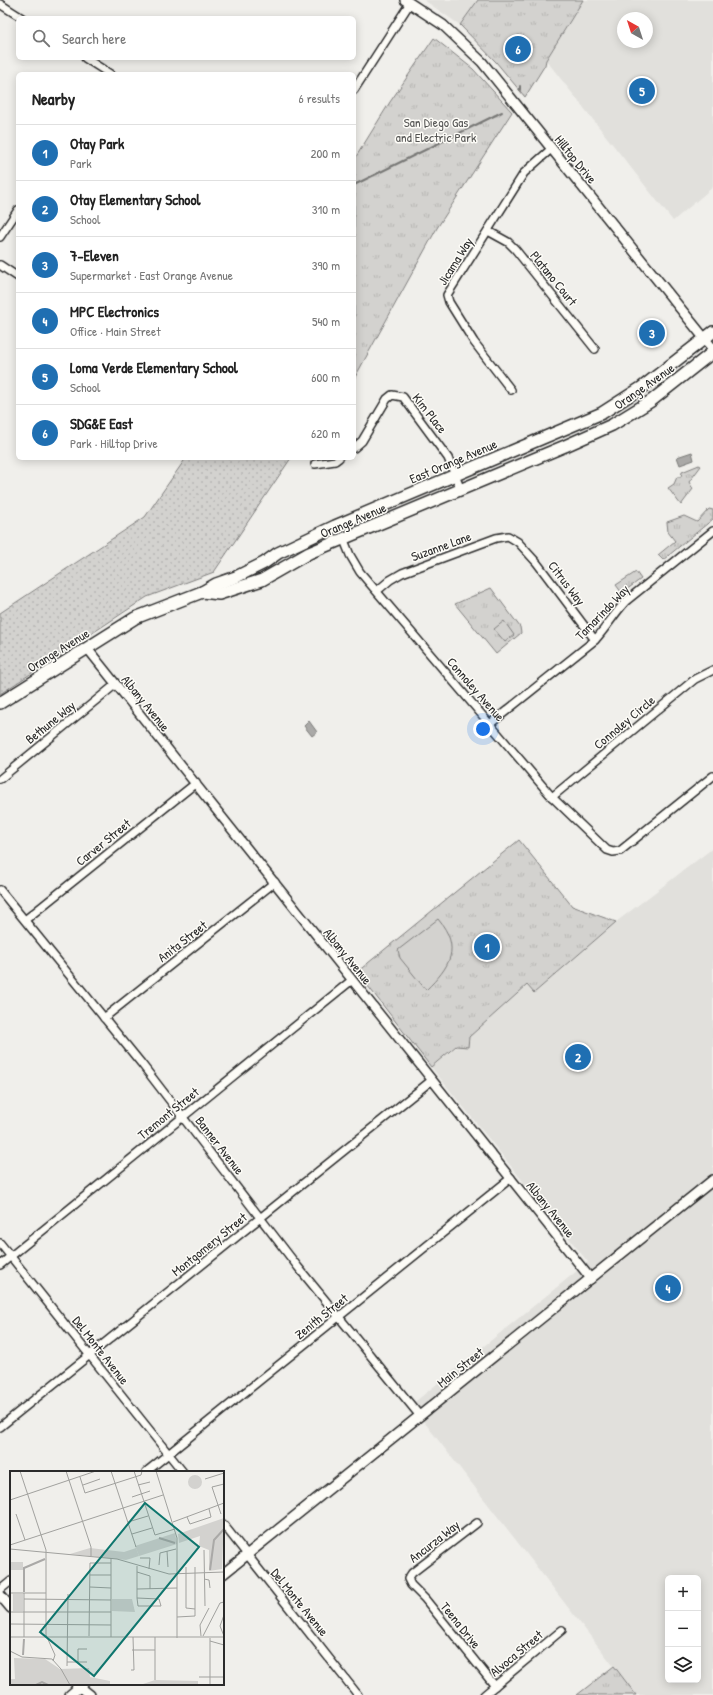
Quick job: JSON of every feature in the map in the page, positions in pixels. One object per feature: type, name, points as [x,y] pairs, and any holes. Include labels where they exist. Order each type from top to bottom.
[{"type":"main road","name":"Hilltop Drive","points":[[407,2],[443,25],[482,62],[551,148],[709,335],[713,351]]},
{"type":"main road","name":"East Orange Avenue","points":[[202,592],[216,584],[243,574],[264,563],[278,553],[338,524],[602,413],[641,388],[709,335]]},
{"type":"main road","name":"Orange Avenue","points":[[0,702],[135,618],[202,592],[219,594],[262,580],[309,553],[344,540],[577,442],[612,425],[651,401],[713,351]]},
{"type":"main road","points":[[338,524],[344,540]]},
{"type":"main road","name":"Main Street","points":[[224,1573],[713,1180]]},
{"type":"main road","points":[[0,1594],[10,1607]]},
{"type":"main road","points":[[70,1695],[79,1685],[90,1695]]},
{"type":"street","points":[[356,87],[407,2]]},
{"type":"street","points":[[0,4],[19,16]]},
{"type":"street","points":[[88,60],[106,72]]},
{"type":"street","name":"Jicama Way","points":[[511,390],[474,342],[449,302],[447,296],[524,173],[551,148]]},
{"type":"street","points":[[0,237],[16,213]]},
{"type":"street","name":"Platano Court","points":[[488,231],[508,242],[515,249],[595,349]]},
{"type":"street","points":[[0,265],[16,275]]},
{"type":"street","name":"Kim Place","points":[[356,446],[362,441],[387,399],[392,395],[403,397],[448,458],[461,490]]},
{"type":"street","points":[[315,464],[336,460]]},
{"type":"street","name":"Tamarindo Way","points":[[490,724],[595,640],[604,630],[614,614],[626,601],[713,531]]},
{"type":"street","name":"Suzanne Lane","points":[[377,591],[390,580],[402,573],[496,538],[508,536],[518,542]]},
{"type":"street","name":"Connoley Avenue","points":[[344,540],[360,572],[552,796],[602,846],[613,852],[620,851],[713,776]]},
{"type":"street","name":"Citrus Way","points":[[518,542],[537,563],[595,640]]},
{"type":"street","name":"Albany Avenue","points":[[87,648],[591,1279]]},
{"type":"street","name":"Connoley Circle","points":[[552,796],[695,679],[713,670]]},
{"type":"street","name":"Bethune Way","points":[[0,779],[116,684]]},
{"type":"street","name":"Carver Street","points":[[25,920],[196,783]]},
{"type":"street","name":"Anita Street","points":[[104,1018],[275,882]]},
{"type":"street","name":"Banner Avenue","points":[[0,890],[222,1166],[260,1218],[420,1416]]},
{"type":"street","name":"Tremont Street","points":[[0,1265],[352,980]]},
{"type":"street","name":"Montgomery Street","points":[[0,1427],[432,1080]]},
{"type":"street","name":"Zenith Street","points":[[147,1471],[511,1178]]},
{"type":"street","name":"Del Monte Avenue","points":[[0,1242],[182,1471]]},
{"type":"street","name":"Ancurza Way","points":[[408,1579],[416,1570],[477,1523]]},
{"type":"street","name":"Del Monte Avenue","points":[[224,1525],[358,1695]]},
{"type":"street","name":"Teena Drive","points":[[408,1579],[411,1585],[425,1599],[495,1686]]},
{"type":"street","points":[[0,1590],[10,1582]]},
{"type":"street","name":"Alvoca Street","points":[[484,1695],[562,1630]]},
{"type":"shaded area","points":[[424,0],[478,0],[460,25]]},
{"type":"shaded area","points":[[583,0],[713,0],[713,187],[673,221],[546,60]]},
{"type":"shaded area","points":[[692,452],[694,460],[680,465],[677,457]]},
{"type":"shaded area","points":[[309,721],[317,732],[312,736],[304,726]]},
{"type":"shaded area","points":[[713,848],[713,1695],[636,1695],[411,1405],[588,1262],[431,1067],[469,1037],[527,985],[534,993],[616,922]]},
{"type":"green space","points":[[478,0],[583,0],[525,97],[496,62],[460,25]]},
{"type":"green space","name":"San Diego Gas and Electric Park","points":[[434,38],[473,69],[512,112],[437,228],[356,375],[356,157],[390,102]]},
{"type":"green space","points":[[185,460],[290,460],[214,572],[147,597],[0,694],[0,613],[145,517]]},
{"type":"green space","points":[[699,465],[701,466],[689,482],[693,489],[681,505],[668,488],[674,484],[677,477],[681,477],[682,472]]},
{"type":"green space","points":[[709,509],[713,510],[713,519],[663,560],[658,555],[675,541],[668,532],[667,522],[684,516],[697,522]]},
{"type":"green space","points":[[636,572],[641,579],[622,593],[616,585]]},
{"type":"green space","points":[[491,588],[520,627],[521,633],[496,654],[455,604]]},
{"type":"green space","points":[[504,621],[514,635],[505,642],[494,629]]},
{"type":"green space","points":[[519,840],[572,906],[616,922],[534,993],[527,985],[469,1037],[468,1047],[456,1046],[431,1067],[357,972]]},
{"type":"green space","points":[[438,919],[450,939],[450,957],[447,965],[426,990],[400,958],[398,950]]},
{"type":"green space","points":[[614,1666],[636,1695],[577,1695]]},
{"type":"waterway","points":[[356,184],[502,112]]},
{"type":"place","name":"SDG&E East","points":[[518,49]]},
{"type":"place","name":"Loma Verde Elementary School","points":[[642,91]]},
{"type":"place","name":"7-Eleven","points":[[652,333]]},
{"type":"place","name":"Otay Park","points":[[487,947]]},
{"type":"place","name":"Otay Elementary School","points":[[578,1057]]},
{"type":"place","name":"MPC Electronics","points":[[668,1288]]}]
